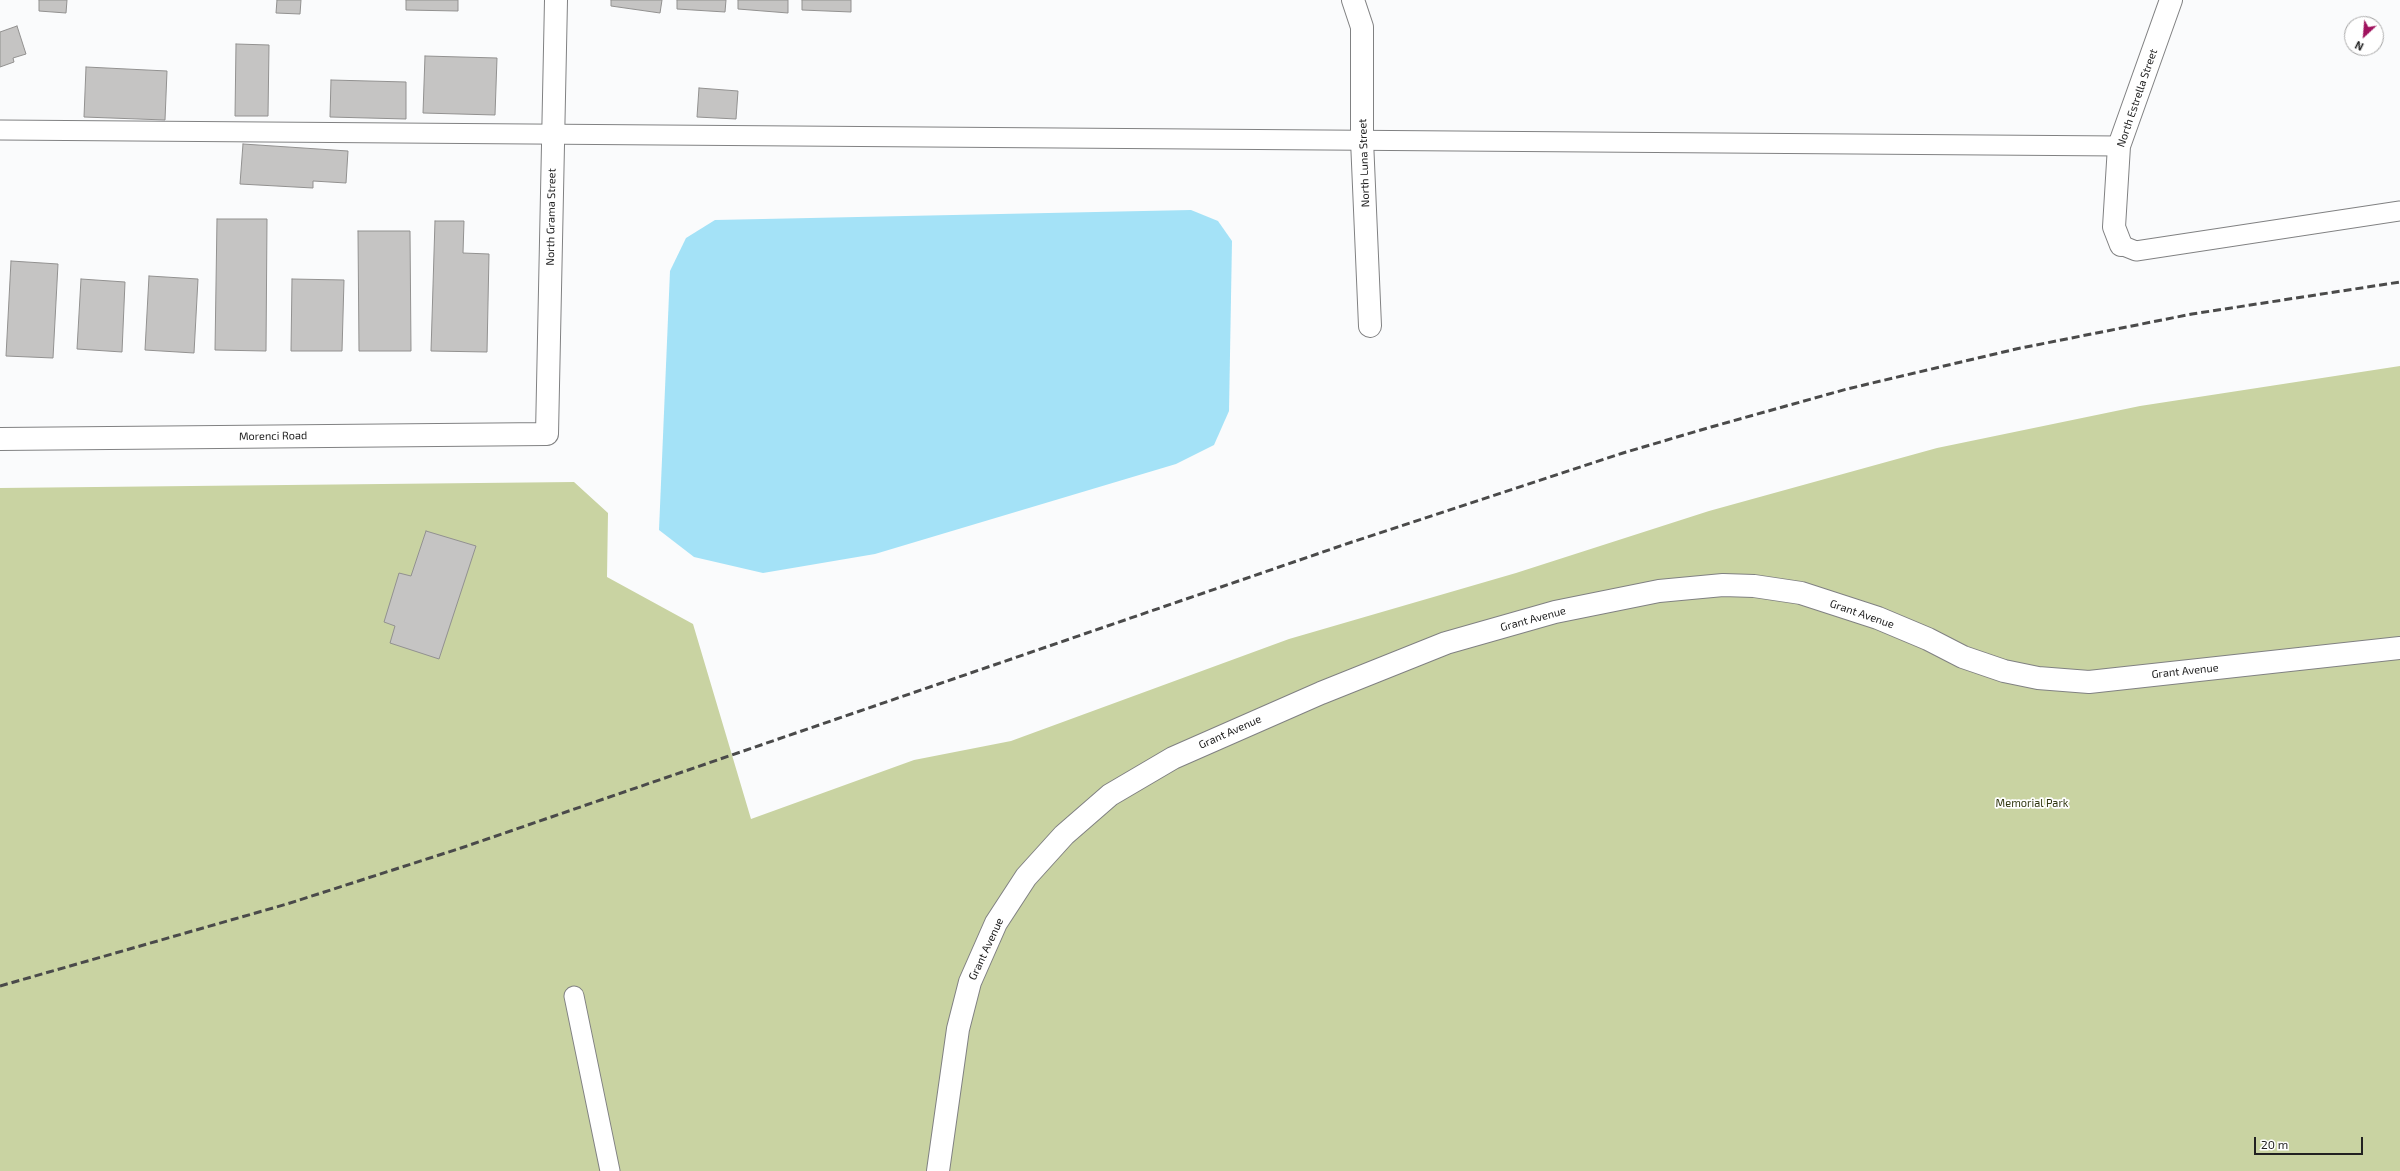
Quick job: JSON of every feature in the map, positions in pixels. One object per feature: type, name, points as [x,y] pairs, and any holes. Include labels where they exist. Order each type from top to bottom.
[{"type":"street","name":"North Grama Street","points":[[547,434],[556,0]]},
{"type":"street","name":"North Luna Street","points":[[1353,0],[1362,27],[1362,140],[1370,326]]},
{"type":"street","name":"North Estrella Street","points":[[2121,245],[2114,227],[2119,146],[2171,0]]},
{"type":"street","name":"Morenci Road","points":[[0,439],[547,434]]},
{"type":"street","name":"Grant Avenue","points":[[938,1171],[958,1029],[970,982],[996,923],[1026,878],[1064,835],[1110,796],[1173,758],[1321,693],[1446,643],[1556,612],[1659,591],[1723,585],[1754,586],[1801,593],[1878,618],[1928,639],[1963,657],[2004,671],[2038,678],[2089,682],[2400,648]]},
{"type":"lane","points":[[0,130],[2119,146]]},
{"type":"lane","points":[[2121,245],[2136,251],[2400,211]]},
{"type":"lane","points":[[574,996],[610,1171]]},
{"type":"green space","name":"Memorial Park","points":[[2400,366],[2400,1171],[0,1171],[0,488],[574,482],[608,513],[607,577],[693,624],[751,819],[914,760],[1011,741],[1289,639],[1516,573],[1709,511],[1937,448],[2140,406]]},
{"type":"water","points":[[1191,210],[1218,221],[1232,241],[1229,411],[1214,445],[1176,464],[875,554],[763,573],[694,557],[659,530],[670,271],[686,238],[715,220]]},
{"type":"building","points":[[39,0],[67,0],[66,13],[39,11]]},
{"type":"building","points":[[277,0],[301,0],[300,14],[276,13]]},
{"type":"building","points":[[406,0],[458,0],[458,11],[406,10]]},
{"type":"building","points":[[611,0],[662,0],[660,13],[611,6]]},
{"type":"building","points":[[677,0],[726,0],[725,12],[677,9]]},
{"type":"building","points":[[738,0],[788,0],[788,13],[738,9]]},
{"type":"building","points":[[802,0],[851,0],[851,12],[802,10]]},
{"type":"building","points":[[17,26],[26,54],[13,58],[14,62],[0,67],[0,32]]},
{"type":"building","points":[[236,44],[269,45],[268,116],[235,116]]},
{"type":"building","points":[[425,56],[497,58],[495,115],[423,113]]},
{"type":"building","points":[[86,67],[167,71],[165,120],[84,117]]},
{"type":"building","points":[[331,80],[406,82],[406,119],[330,117]]},
{"type":"building","points":[[699,88],[738,91],[736,119],[697,117]]},
{"type":"building","points":[[243,144],[348,151],[346,183],[313,181],[313,188],[240,184]]},
{"type":"building","points":[[217,219],[267,219],[266,351],[215,350]]},
{"type":"building","points":[[435,221],[464,221],[463,253],[489,254],[487,352],[431,351]]},
{"type":"building","points":[[358,231],[410,231],[411,351],[359,351]]},
{"type":"building","points":[[11,261],[58,264],[53,358],[6,356]]},
{"type":"building","points":[[149,276],[198,279],[194,353],[145,350]]},
{"type":"building","points":[[81,279],[125,282],[122,352],[77,349]]},
{"type":"building","points":[[292,279],[344,280],[342,351],[291,351]]},
{"type":"building","points":[[426,531],[476,546],[439,659],[390,643],[395,626],[384,622],[399,573],[411,576]]},
{"type":"railway","points":[[0,986],[287,904],[461,848],[1352,542],[1623,453],[1711,427],[1847,389],[2016,349],[2192,314],[2400,282]]}]
